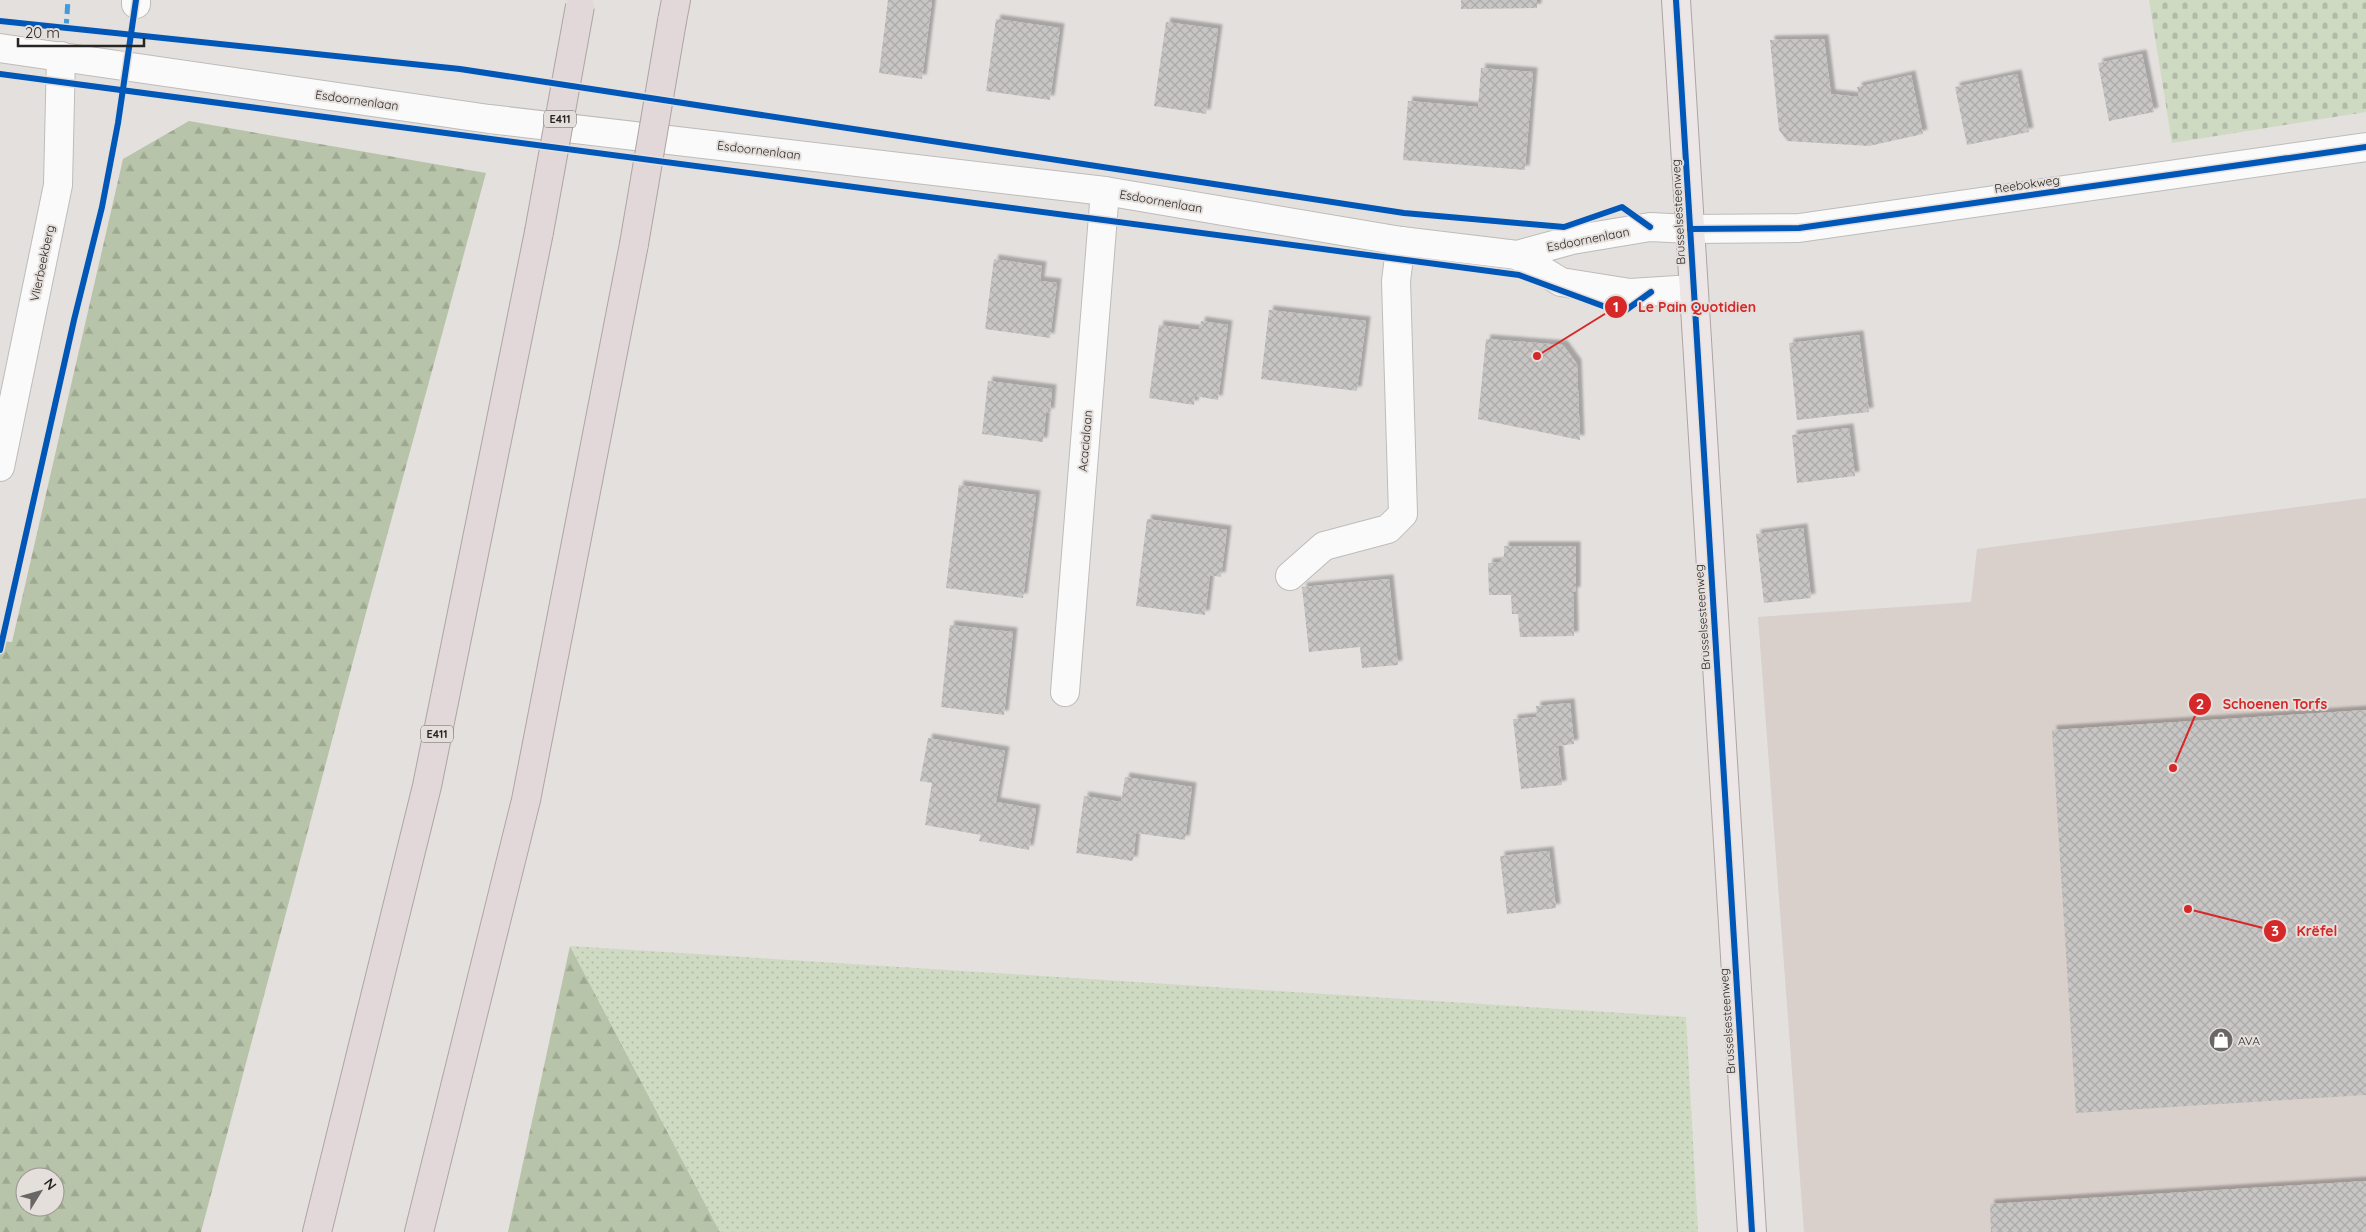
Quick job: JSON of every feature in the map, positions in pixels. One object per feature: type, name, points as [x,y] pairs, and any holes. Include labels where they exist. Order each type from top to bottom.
[{"type":"highway","name":"E411","points":[[317,1232],[427,786],[539,232],[581,3]]},
{"type":"highway","points":[[419,1232],[526,800],[634,244],[674,10]]},
{"type":"main road","name":"Brusselsesteenweg","points":[[1676,0],[1752,1232]]},
{"type":"street","name":"Esdoornenlaan","points":[[0,48],[489,119],[1106,191],[1401,241],[1517,255],[1572,240],[1650,227],[1690,229]]},
{"type":"street","name":"Vlierbeekberg","points":[[0,467],[58,185],[61,56]]},
{"type":"street","name":"Reebokweg","points":[[1690,229],[1799,228],[2366,147]]},
{"type":"street","name":"Acacialaan","points":[[1065,692],[1106,191]]},
{"type":"street","points":[[1290,576],[1324,546],[1388,529],[1403,514],[1396,281],[1401,241]]},
{"type":"street","name":"Esdoornenlaan","points":[[1517,255],[1561,282],[1630,293],[1693,289]]},
{"type":"shaded area","points":[[2366,498],[2366,1232],[1804,1232],[1758,617],[1971,602],[1977,549]]},
{"type":"green space","points":[[2149,0],[2366,0],[2366,112],[2172,143]]},
{"type":"green space","points":[[189,121],[486,173],[367,609],[201,1232],[0,1232],[0,641],[12,642],[123,159]]},
{"type":"green space","points":[[570,946],[720,1232],[508,1232]]},
{"type":"green space","points":[[570,946],[1686,1017],[1698,1232],[720,1232]]},
{"type":"building","points":[[888,0],[932,0],[922,79],[879,73]]},
{"type":"building","points":[[1461,0],[1537,0],[1537,8],[1461,9]]},
{"type":"building","points":[[996,19],[1060,28],[1050,100],[986,91]]},
{"type":"building","points":[[1166,22],[1218,29],[1206,114],[1154,106]]},
{"type":"building","points":[[1824,39],[1831,94],[1859,97],[1857,87],[1911,75],[1923,134],[1869,146],[1787,141],[1779,130],[1770,40]]},
{"type":"building","points":[[2142,54],[2154,112],[2109,121],[2098,63]]},
{"type":"building","points":[[1481,68],[1533,72],[1525,170],[1403,160],[1408,101],[1478,107]]},
{"type":"building","points":[[2017,74],[2029,132],[1967,145],[1955,87]]},
{"type":"building","points":[[994,259],[1042,266],[1040,281],[1057,283],[1050,338],[985,329]]},
{"type":"building","points":[[1269,310],[1366,321],[1357,391],[1261,379]]},
{"type":"building","points":[[1201,321],[1228,325],[1218,400],[1195,396],[1194,405],[1149,398],[1159,325],[1199,330]]},
{"type":"building","points":[[1859,335],[1869,412],[1797,420],[1789,343]]},
{"type":"building","points":[[1486,339],[1563,345],[1577,364],[1580,440],[1478,419]]},
{"type":"building","points":[[988,381],[1052,389],[1050,413],[1046,412],[1043,442],[982,434]]},
{"type":"building","points":[[1849,428],[1855,476],[1797,483],[1792,435]]},
{"type":"building","points":[[959,485],[1036,495],[1023,598],[946,588]]},
{"type":"building","points":[[1147,519],[1227,530],[1221,577],[1210,575],[1205,615],[1136,606]]},
{"type":"building","points":[[1803,528],[1811,598],[1764,603],[1756,534]]},
{"type":"building","points":[[1504,546],[1576,546],[1576,591],[1573,592],[1574,636],[1520,637],[1518,614],[1512,614],[1511,595],[1489,595],[1488,563],[1500,562],[1504,556]]},
{"type":"building","points":[[1389,579],[1398,665],[1362,668],[1360,647],[1309,652],[1302,587]]},
{"type":"building","points":[[950,625],[1013,632],[1004,715],[941,707]]},
{"type":"building","points":[[1570,703],[1574,744],[1558,746],[1562,785],[1521,789],[1513,719],[1537,717],[1536,706]]},
{"type":"building","points":[[2366,710],[2366,1095],[2076,1113],[2052,730]]},
{"type":"building","points":[[928,738],[1005,751],[996,802],[1036,809],[1029,850],[979,841],[981,835],[925,825],[932,783],[920,781]]},
{"type":"building","points":[[1125,777],[1192,787],[1185,840],[1136,833],[1133,861],[1076,853],[1084,796],[1121,802]]},
{"type":"building","points":[[1549,851],[1556,908],[1507,914],[1500,856]]},
{"type":"building","points":[[2366,1181],[2366,1232],[1991,1232],[1990,1204]]},
{"type":"marked path","points":[[66,29],[68,0]]},
{"type":"cycle path","points":[[0,650],[74,320],[102,207],[118,123],[136,0]]},
{"type":"cycle path","points":[[1676,0],[1752,1232]]},
{"type":"cycle path","points":[[0,21],[460,69],[1404,213],[1564,227],[1622,207],[1650,227]]},
{"type":"cycle path","points":[[0,74],[1519,275],[1622,313],[1651,292]]},
{"type":"cycle path","points":[[1690,229],[1799,228],[2366,147]]},
{"type":"place","name":"Le Pain Quotidien","points":[[1537,356]]},
{"type":"place","name":"Schoenen Torfs","points":[[2173,768]]},
{"type":"place","name":"Krëfel","points":[[2188,909]]},
{"type":"place","name":"AVA","points":[[2221,1040]]}]
